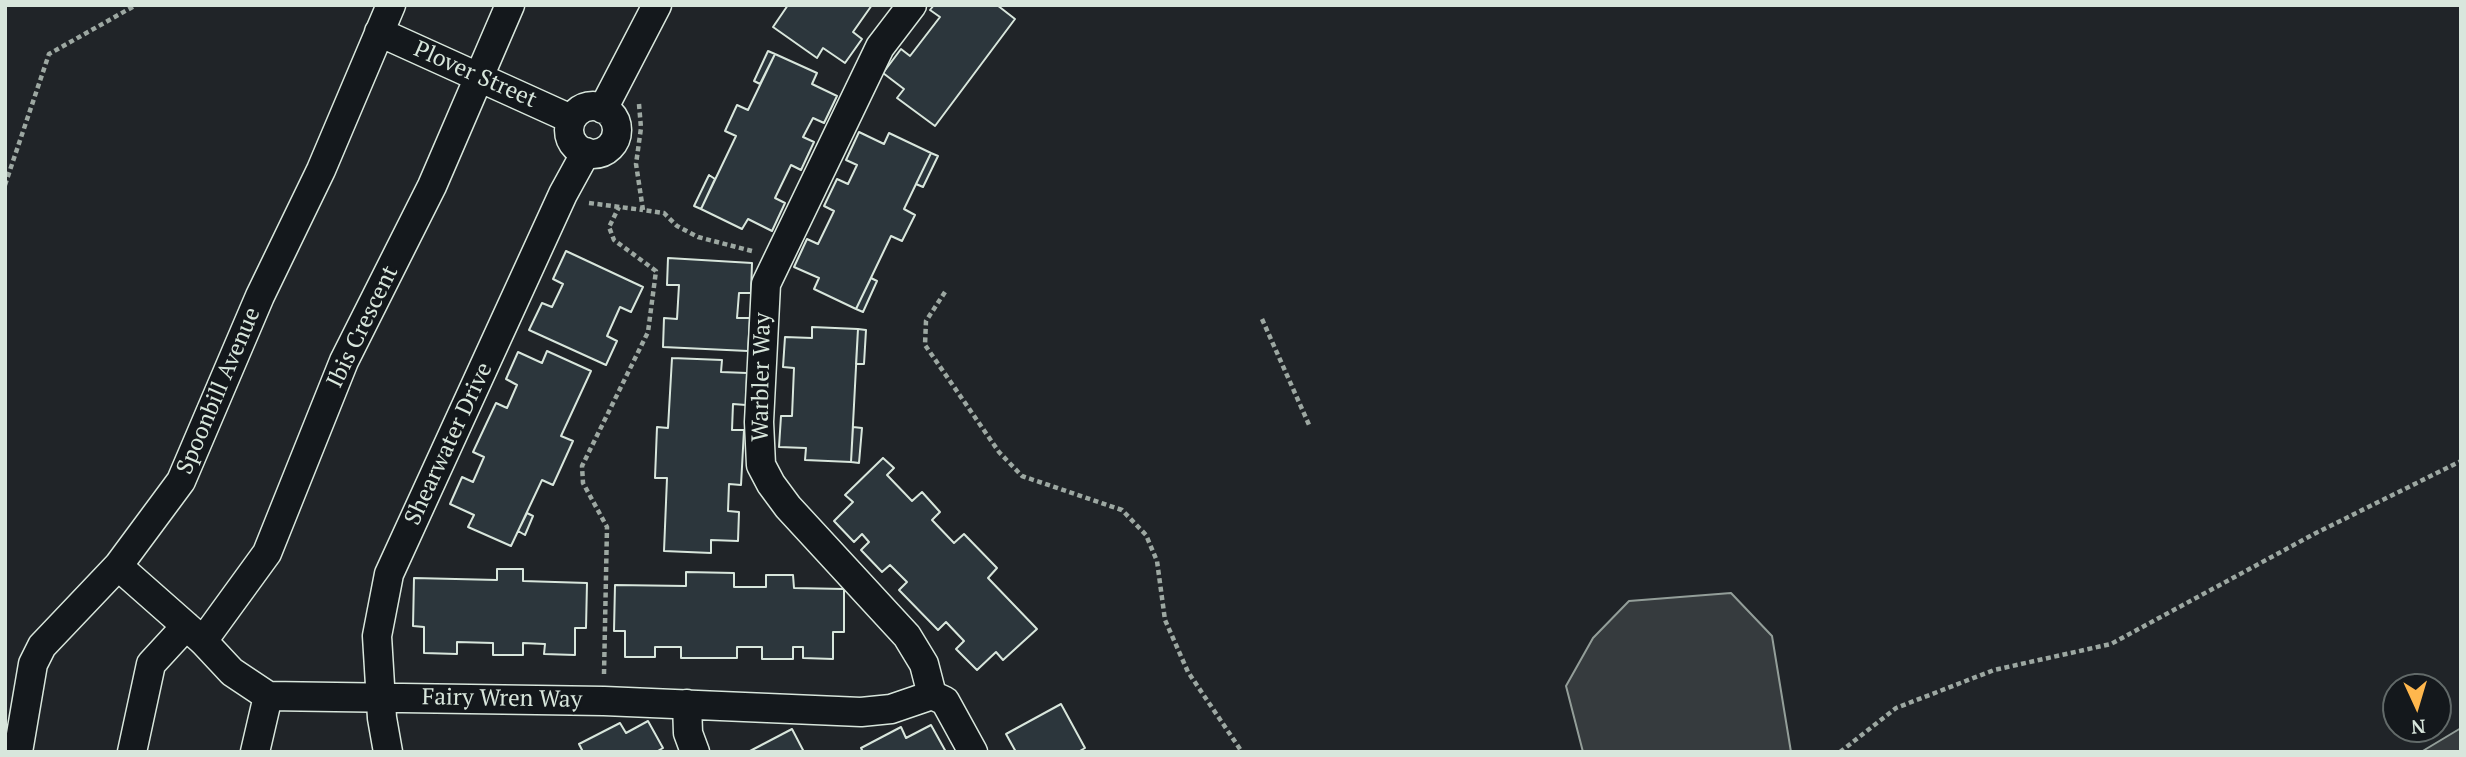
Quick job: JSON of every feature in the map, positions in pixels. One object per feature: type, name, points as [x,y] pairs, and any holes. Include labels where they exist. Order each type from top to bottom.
[{"type":"street","name":"Spoonbill Avenue","points":[[18,752],[33,664],[42,646],[118,566],[181,481],[260,296],[321,170],[391,5]]},
{"type":"street","name":"Ibis Crescent","points":[[132,752],[151,664],[195,633],[267,553],[344,361],[432,186],[510,5]]},
{"type":"street","points":[[603,109],[657,5]]},
{"type":"street","name":"Warbler Way","points":[[912,5],[880,47],[766,284],[762,318],[759,422],[761,465],[788,507],[907,636],[924,664],[932,695],[945,701],[973,752]]},
{"type":"street","name":"Plover Street","points":[[379,32],[571,119]]},
{"type":"street","points":[[587,106],[603,109],[615,121],[617,132],[613,144],[596,154],[586,152],[571,139],[571,119],[587,106]]},
{"type":"street","name":"Shearwater Drive","points":[[388,752],[377,636],[389,575],[563,194],[586,152]]},
{"type":"street","points":[[118,566],[195,633],[232,672],[268,696],[255,752]]},
{"type":"street","name":"Fairy Wren Way","points":[[268,696],[604,701],[862,712],[891,709],[932,695]]},
{"type":"street","points":[[687,704],[688,733],[695,752]]},
{"type":"path","points":[[5,185],[49,54],[136,5]]},
{"type":"path","points":[[639,102],[641,128],[636,164],[643,210],[664,213],[677,226],[698,237],[778,258]]},
{"type":"path","points":[[604,701],[607,527],[583,482],[582,466],[648,332],[656,271],[614,240],[609,228],[619,207]]},
{"type":"path","points":[[945,292],[926,321],[925,345],[999,452],[1022,476],[1122,510],[1146,535],[1157,561],[1165,620],[1188,672],[1242,752]]},
{"type":"path","points":[[1262,319],[1310,427]]},
{"type":"path","points":[[1840,752],[1896,708],[1994,670],[2111,644],[2314,534],[2461,461]]},
{"type":"shaded area","points":[[5,5],[2461,5],[2461,752],[5,752]]},
{"type":"shaded area","points":[[1731,593],[1772,636],[1791,752],[1583,752],[1566,686],[1593,638],[1629,601]]},
{"type":"shaded area","points":[[2461,728],[2461,752],[2421,752],[2436,743],[2452,743],[2452,733]]},
{"type":"building","points":[[788,5],[872,5],[853,32],[862,39],[845,63],[823,48],[817,58],[773,27]]},
{"type":"building","points":[[934,5],[997,5],[1015,19],[935,126],[897,98],[904,89],[883,73],[901,49],[910,56],[940,17],[930,10]]},
{"type":"building","points":[[768,51],[775,54],[760,84],[754,81]]},
{"type":"building","points":[[775,54],[817,73],[812,84],[837,96],[824,123],[813,118],[803,137],[814,142],[801,170],[791,165],[775,198],[785,203],[772,231],[748,219],[742,229],[701,209],[736,136],[725,131],[737,105],[748,110]]},
{"type":"building","points":[[859,132],[884,144],[889,133],[931,153],[904,209],[915,215],[902,241],[891,236],[856,309],[814,289],[819,278],[794,267],[807,239],[818,244],[834,211],[824,206],[837,179],[848,184],[857,165],[846,160]]},
{"type":"building","points":[[931,153],[938,156],[923,187],[916,184]]},
{"type":"building","points":[[709,175],[715,179],[701,209],[694,206]]},
{"type":"building","points":[[566,251],[643,287],[631,312],[620,307],[607,336],[617,341],[606,365],[529,330],[542,303],[552,307],[563,284],[553,279]]},
{"type":"building","points":[[668,258],[752,263],[751,293],[739,293],[737,318],[750,318],[748,351],[663,347],[664,318],[677,319],[679,285],[667,285]]},
{"type":"building","points":[[871,278],[877,281],[863,312],[856,309]]},
{"type":"building","points":[[812,327],[858,329],[851,462],[805,460],[806,448],[779,447],[781,416],[792,416],[794,368],[783,367],[785,337],[812,338]]},
{"type":"building","points":[[858,329],[866,330],[864,364],[856,364]]},
{"type":"building","points":[[547,351],[591,371],[561,436],[573,441],[553,485],[542,480],[511,546],[468,527],[474,515],[450,504],[462,477],[473,482],[484,457],[473,452],[496,403],[507,408],[517,385],[506,379],[518,352],[542,363]]},
{"type":"building","points":[[672,358],[722,360],[721,372],[747,373],[746,405],[733,404],[732,430],[744,430],[741,485],[729,484],[728,511],[739,512],[738,541],[711,540],[711,553],[664,551],[667,478],[655,478],[657,427],[668,428]]},
{"type":"building","points":[[853,427],[862,428],[859,463],[851,462]]},
{"type":"building","points":[[883,458],[894,468],[887,475],[912,501],[922,492],[940,512],[932,520],[954,543],[964,534],[997,568],[988,578],[1037,629],[1003,660],[996,652],[977,670],[956,649],[964,641],[946,622],[938,630],[899,590],[907,582],[890,565],[882,572],[861,550],[869,542],[862,534],[854,542],[834,521],[853,502],[845,495]]},
{"type":"building","points":[[527,513],[533,516],[525,535],[518,531]]},
{"type":"building","points":[[497,569],[523,569],[523,581],[587,583],[586,628],[575,628],[575,655],[544,654],[545,644],[523,643],[523,655],[493,655],[493,643],[457,642],[457,654],[424,653],[424,627],[413,626],[414,578],[497,580]]},
{"type":"building","points":[[686,572],[734,573],[734,587],[766,587],[766,575],[793,575],[794,588],[844,589],[844,632],[833,632],[833,659],[803,658],[803,647],[793,647],[793,659],[762,659],[762,647],[737,647],[737,658],[681,658],[681,647],[655,647],[655,657],[625,657],[625,631],[614,631],[615,585],[686,586]]},
{"type":"building","points":[[1061,704],[1085,748],[1078,752],[1016,752],[1006,734]]},
{"type":"building","points":[[648,721],[663,748],[656,752],[583,752],[579,744],[620,723],[626,733]]},
{"type":"building","points":[[931,725],[946,752],[863,752],[861,748],[901,727],[906,738]]},
{"type":"building","points":[[792,729],[804,752],[750,752],[750,751]]}]
